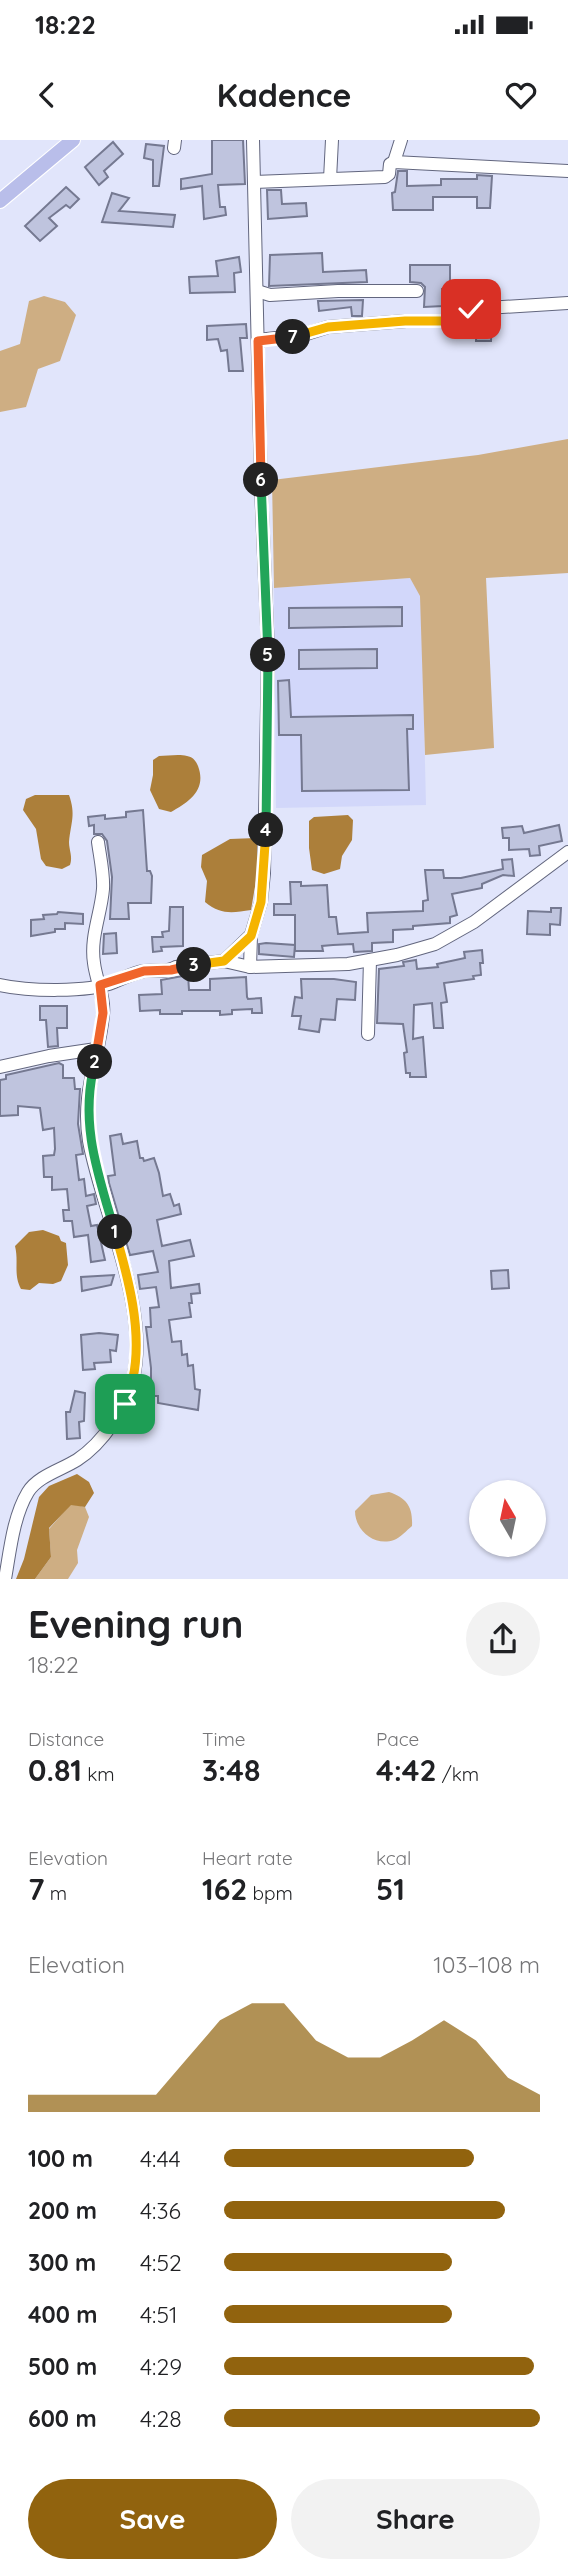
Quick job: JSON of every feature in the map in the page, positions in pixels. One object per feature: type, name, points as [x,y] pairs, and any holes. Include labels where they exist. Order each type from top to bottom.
[{"type":"main road","points":[[0,201],[73,140]]},
{"type":"street","points":[[250,967],[251,936],[261,902],[264,873],[268,745],[268,650],[261,487],[253,140]]},
{"type":"street","points":[[330,179],[332,140]]},
{"type":"street","points":[[254,182],[385,177],[390,164],[394,162],[401,140]]},
{"type":"street","points":[[394,162],[568,171]]},
{"type":"street","points":[[257,291],[270,295],[338,291],[417,291]]},
{"type":"street","points":[[258,341],[303,335],[328,327],[405,321],[453,321],[471,309],[568,303]]},
{"type":"street","points":[[5,1579],[11,1544],[29,1491],[39,1481],[78,1460],[92,1448],[125,1404],[134,1377],[135,1343],[128,1286],[89,1141],[87,1108],[103,1013],[94,962],[94,930],[103,888],[98,842]]},
{"type":"street","points":[[0,985],[24,990],[100,985],[144,971],[171,970],[176,967],[224,961],[250,967],[348,964],[370,960],[435,944],[474,922],[568,852]]},
{"type":"street","points":[[224,961],[251,936]]},
{"type":"street","points":[[369,1034],[370,960]]},
{"type":"street","points":[[0,1067],[96,1049]]},
{"type":"shaded area","points":[[44,296],[65,302],[76,315],[60,361],[38,369],[26,407],[0,412],[0,351],[20,344],[29,301]]},
{"type":"shaded area","points":[[568,439],[568,573],[486,578],[494,748],[425,755],[420,596],[410,578],[274,588],[272,480],[478,455]]},
{"type":"shaded area","points":[[410,578],[421,596],[426,805],[276,808],[274,588]]},
{"type":"shaded area","points":[[159,756],[191,757],[200,774],[195,794],[171,812],[159,809],[150,790],[153,760]]},
{"type":"shaded area","points":[[35,795],[69,795],[73,813],[69,842],[71,859],[70,865],[62,869],[46,866],[41,859],[36,829],[23,810],[26,799]]},
{"type":"shaded area","points":[[348,815],[353,820],[352,840],[342,856],[340,869],[324,874],[312,870],[309,821],[314,817]]},
{"type":"shaded area","points":[[257,838],[258,869],[251,910],[227,912],[205,902],[207,881],[201,867],[202,855],[230,839]]},
{"type":"shaded area","points":[[43,1230],[59,1236],[61,1241],[66,1243],[68,1265],[61,1281],[53,1284],[39,1283],[30,1290],[21,1289],[17,1278],[15,1246],[29,1232]]},
{"type":"shaded area","points":[[77,1474],[89,1482],[94,1493],[85,1507],[71,1505],[49,1528],[51,1557],[35,1579],[16,1579],[24,1559],[39,1497],[49,1486]]},
{"type":"shaded area","points":[[389,1492],[408,1504],[412,1526],[396,1539],[387,1542],[367,1535],[358,1525],[355,1511],[371,1495]]},
{"type":"shaded area","points":[[71,1504],[85,1507],[89,1517],[77,1550],[78,1563],[68,1579],[35,1579],[51,1557],[49,1529]]},
{"type":"building","points":[[212,140],[243,140],[245,184],[218,185],[220,207],[225,207],[226,215],[204,219],[202,186],[181,189],[181,179],[212,174]]},
{"type":"building","points":[[113,142],[123,154],[104,171],[108,177],[99,185],[85,167]]},
{"type":"building","points":[[146,144],[164,146],[159,186],[153,186],[153,160],[144,158]]},
{"type":"building","points":[[398,171],[407,171],[407,186],[441,185],[441,179],[477,179],[477,175],[492,176],[490,208],[477,208],[477,197],[433,197],[433,210],[393,210],[392,193],[395,192]]},
{"type":"building","points":[[66,187],[79,199],[70,208],[66,205],[49,218],[57,226],[40,241],[25,226]]},
{"type":"building","points":[[267,190],[281,190],[282,204],[306,203],[307,216],[268,219]]},
{"type":"building","points":[[112,193],[129,198],[119,211],[175,215],[173,227],[102,222]]},
{"type":"building","points":[[322,253],[323,272],[366,270],[367,282],[269,286],[270,255]]},
{"type":"building","points":[[239,257],[241,272],[234,273],[235,292],[190,293],[189,277],[218,276],[216,261]]},
{"type":"building","points":[[410,265],[450,265],[450,289],[442,289],[443,306],[424,307],[425,287],[421,283],[410,282]]},
{"type":"building","points":[[363,300],[362,316],[352,316],[351,307],[319,311],[318,301]]},
{"type":"building","points":[[477,321],[492,322],[491,341],[476,341]]},
{"type":"building","points":[[246,324],[247,338],[240,338],[243,371],[229,371],[227,350],[221,351],[218,339],[207,340],[207,326]]},
{"type":"building","points":[[402,607],[402,626],[289,628],[289,608]]},
{"type":"building","points":[[377,649],[377,668],[299,669],[299,650]]},
{"type":"building","points":[[289,680],[291,717],[413,715],[413,729],[407,729],[409,790],[302,791],[301,735],[279,735],[278,681]]},
{"type":"building","points":[[143,810],[147,871],[150,871],[152,876],[151,903],[128,903],[129,919],[110,919],[112,877],[107,841],[102,834],[94,834],[94,825],[89,826],[88,817],[126,817],[126,812]]},
{"type":"building","points":[[559,825],[562,841],[539,846],[540,855],[530,856],[529,849],[509,850],[509,838],[503,838],[502,828],[522,826],[524,833]]},
{"type":"building","points":[[512,859],[514,876],[503,875],[482,884],[482,888],[452,894],[457,915],[450,917],[450,923],[393,930],[393,942],[372,943],[372,951],[354,952],[353,944],[322,946],[323,951],[295,951],[295,915],[274,915],[274,904],[291,904],[290,882],[301,882],[301,886],[327,885],[329,917],[336,917],[338,934],[368,932],[367,913],[423,911],[423,901],[428,900],[425,870],[443,870],[444,878],[461,878],[503,869],[502,860]]},
{"type":"building","points":[[170,907],[183,907],[183,946],[161,947],[162,951],[153,952],[152,937],[163,937],[162,932],[169,931]]},
{"type":"building","points":[[551,908],[561,908],[560,925],[550,924],[550,935],[527,934],[528,911],[551,912]]},
{"type":"building","points":[[58,912],[83,914],[83,924],[65,923],[65,929],[31,936],[31,920],[44,919],[43,915]]},
{"type":"building","points":[[116,933],[117,953],[103,954],[104,934]]},
{"type":"building","points":[[259,944],[295,945],[294,957],[259,954]]},
{"type":"building","points":[[482,950],[481,975],[473,976],[474,979],[444,983],[447,1002],[441,1003],[443,1028],[434,1028],[432,1003],[414,1005],[413,1039],[423,1037],[426,1077],[410,1077],[410,1073],[406,1073],[404,1053],[407,1052],[403,1024],[377,1023],[379,969],[404,966],[403,962],[416,960],[417,969],[438,967],[437,964],[465,958],[464,952]]},
{"type":"building","points":[[188,975],[189,990],[210,990],[210,979],[246,977],[247,997],[261,998],[262,1013],[252,1013],[252,1009],[232,1010],[232,1014],[220,1015],[220,1011],[160,1014],[160,1010],[140,1011],[139,995],[162,994],[161,980]]},
{"type":"building","points":[[301,979],[356,982],[355,1000],[337,999],[335,1020],[321,1019],[319,1032],[299,1029],[301,1016],[292,1016],[295,997],[302,998]]},
{"type":"building","points":[[40,1006],[67,1006],[67,1028],[57,1028],[58,1046],[48,1047],[46,1020],[40,1020]]},
{"type":"building","points":[[59,1063],[63,1065],[63,1078],[74,1078],[75,1089],[80,1089],[78,1124],[83,1154],[76,1155],[79,1180],[84,1179],[86,1196],[94,1194],[96,1204],[87,1206],[91,1226],[97,1225],[105,1260],[91,1262],[88,1235],[74,1237],[72,1221],[64,1221],[63,1210],[69,1210],[67,1189],[52,1190],[52,1177],[44,1177],[43,1156],[54,1155],[54,1128],[43,1130],[40,1108],[18,1106],[18,1115],[0,1116],[0,1080],[6,1079],[6,1075]]},
{"type":"building","points":[[121,1134],[123,1144],[137,1141],[140,1158],[144,1161],[154,1158],[163,1196],[170,1194],[174,1206],[179,1204],[181,1214],[157,1220],[162,1246],[190,1240],[194,1256],[169,1261],[171,1288],[199,1284],[200,1293],[191,1294],[191,1317],[169,1320],[172,1342],[181,1341],[182,1355],[187,1354],[188,1366],[193,1365],[195,1389],[200,1390],[198,1410],[158,1403],[158,1396],[151,1396],[146,1327],[151,1327],[150,1308],[159,1307],[156,1287],[140,1289],[138,1275],[158,1272],[153,1251],[130,1255],[109,1183],[108,1176],[115,1175],[110,1136]]},
{"type":"building","points":[[508,1270],[509,1288],[492,1289],[491,1271]]},
{"type":"building","points":[[114,1275],[111,1285],[82,1291],[81,1277]]},
{"type":"building","points":[[81,1335],[118,1335],[116,1351],[110,1350],[111,1362],[94,1363],[95,1369],[83,1370]]},
{"type":"building","points":[[75,1391],[85,1393],[84,1421],[79,1422],[80,1438],[67,1439],[66,1412],[70,1412]]},
{"type":"route","points":[[125,1404],[134,1377],[133,1314],[120,1250],[89,1141],[87,1108],[103,1013],[100,985],[144,971],[171,970],[176,967],[224,961],[251,936],[256,923],[264,873],[268,757],[268,650],[258,341],[284,339],[328,327],[405,321],[453,321],[471,309]]}]
